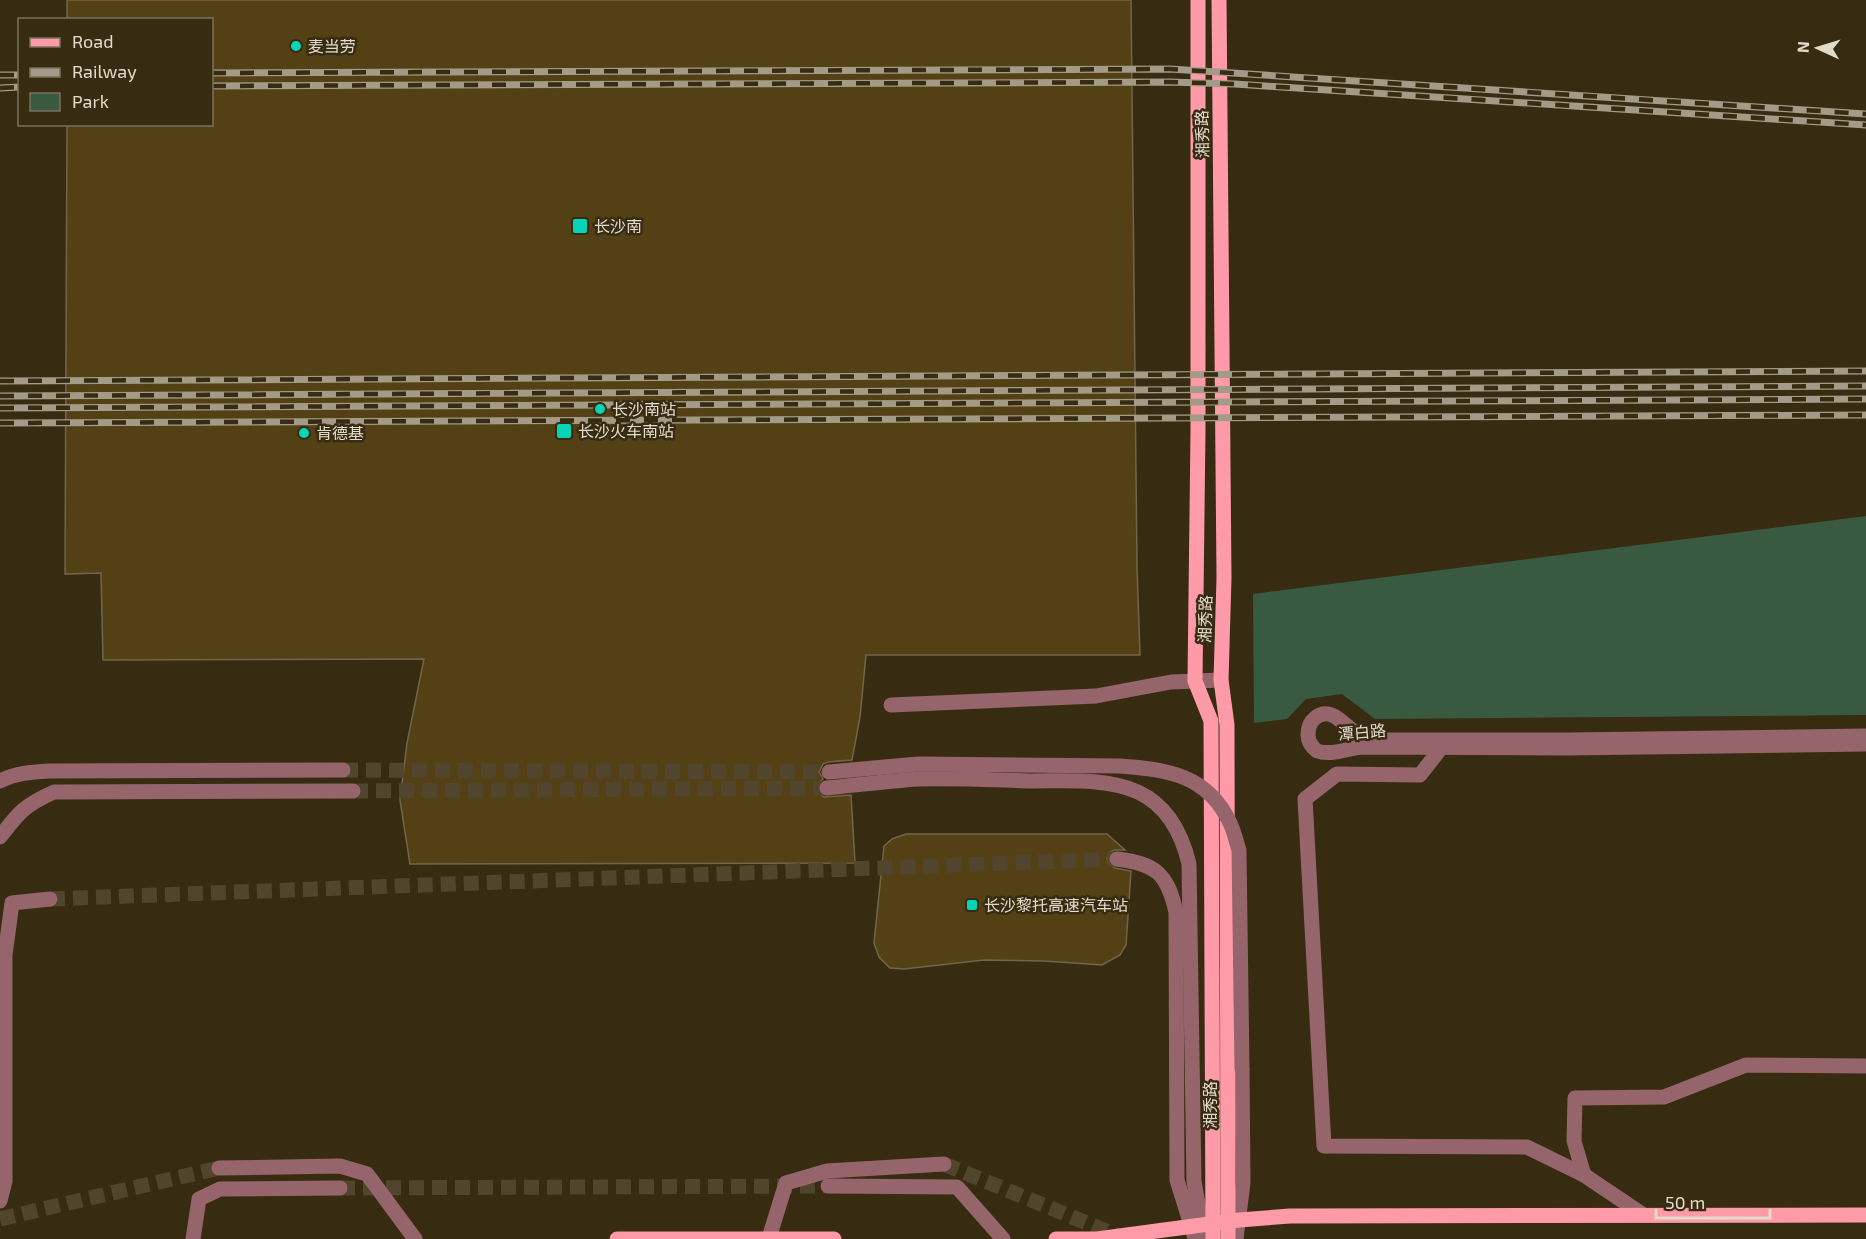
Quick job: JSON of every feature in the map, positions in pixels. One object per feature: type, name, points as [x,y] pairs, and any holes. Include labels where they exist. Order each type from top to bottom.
[{"type":"main road","points":[[1198,0],[1198,430],[1195,681],[1212,721],[1210,1227],[1213,1239]]},
{"type":"main road","name":"湘秀路","points":[[1219,0],[1224,578],[1221,680],[1227,725],[1210,1227],[1228,1239]]},
{"type":"main road","points":[[1056,1239],[1097,1239],[1302,1216],[1866,1215]]},
{"type":"main road","points":[[617,1239],[834,1239]]},
{"type":"street","points":[[891,705],[1096,696],[1171,682],[1221,680]]},
{"type":"street","name":"潭白路","points":[[1866,736],[1444,744],[1363,747],[1323,753],[1312,747],[1308,740],[1308,733],[1313,719],[1332,714],[1363,739],[1444,744],[1720,747],[1866,744]]},
{"type":"street","points":[[1444,744],[1420,775],[1337,774],[1305,798],[1324,1146],[1527,1147],[1584,1175],[1642,1214]]},
{"type":"street","points":[[829,772],[918,764],[1119,766],[1173,772],[1193,782],[1211,795],[1225,813],[1239,850],[1243,1183],[1210,1227]]},
{"type":"street","points":[[0,781],[6,777],[29,772],[49,771],[344,770]]},
{"type":"street","points":[[827,788],[919,779],[1084,782],[1122,787],[1139,793],[1154,802],[1177,827],[1189,864],[1194,1181],[1210,1227]]},
{"type":"street","points":[[0,837],[17,814],[34,801],[54,792],[353,791]]},
{"type":"street","points":[[1117,859],[1151,867],[1164,878],[1171,892],[1176,912],[1177,1180],[1210,1227],[1236,1239]]},
{"type":"street","points":[[0,1201],[5,1181],[5,955],[12,903],[50,899]]},
{"type":"street","points":[[1584,1175],[1574,1141],[1575,1098],[1664,1097],[1746,1065],[1866,1066]]},
{"type":"street","points":[[769,1238],[786,1183],[827,1171],[944,1164]]},
{"type":"street","points":[[219,1168],[340,1166],[367,1174],[415,1239]]},
{"type":"street","points":[[828,1186],[957,1186],[1003,1239]]},
{"type":"street","points":[[193,1239],[199,1199],[220,1189],[340,1188]]},
{"type":"green space","points":[[1866,516],[1866,715],[1375,719],[1342,694],[1306,699],[1287,719],[1254,723],[1253,594]]},
{"type":"building","name":"长沙南站","points":[[67,0],[1131,0],[1140,655],[866,655],[860,717],[852,760],[823,764],[819,772],[823,779],[818,783],[817,788],[824,797],[851,795],[855,863],[410,864],[400,800],[407,743],[424,659],[103,660],[101,573],[65,574],[67,126],[213,126],[213,18],[67,18]]},
{"type":"building","points":[[906,834],[1107,834],[1125,850],[1110,852],[1107,858],[1108,863],[1115,868],[1131,871],[1126,945],[1120,955],[1102,965],[984,960],[904,969],[890,968],[879,957],[874,943],[884,846],[892,839]]},
{"type":"tunnel","points":[[343,770],[829,772]]},
{"type":"tunnel","points":[[353,791],[827,788]]},
{"type":"tunnel","points":[[50,899],[1117,859]]},
{"type":"tunnel","points":[[944,1164],[1123,1238]]},
{"type":"tunnel","points":[[0,1219],[219,1168]]},
{"type":"tunnel","points":[[340,1188],[828,1186]]},
{"type":"railway","points":[[213,73],[1170,69],[1866,114]]},
{"type":"railway","points":[[0,75],[18,75]]},
{"type":"railway","points":[[213,86],[1169,82],[1235,84],[1866,125]]},
{"type":"railway","points":[[0,88],[18,87]]},
{"type":"railway","points":[[0,381],[1866,371]]},
{"type":"railway","points":[[0,396],[1866,386]]},
{"type":"railway","points":[[0,408],[1866,399]]},
{"type":"railway","points":[[0,423],[1866,415]]},
{"type":"place","name":"麦当劳","points":[[296,46]]},
{"type":"place","name":"长沙南","points":[[580,226]]},
{"type":"place","name":"长沙南站","points":[[600,409]]},
{"type":"place","name":"长沙火车南站","points":[[564,431]]},
{"type":"place","name":"肯德基","points":[[304,433]]},
{"type":"place","name":"长沙黎托高速汽车站","points":[[972,905]]}]
